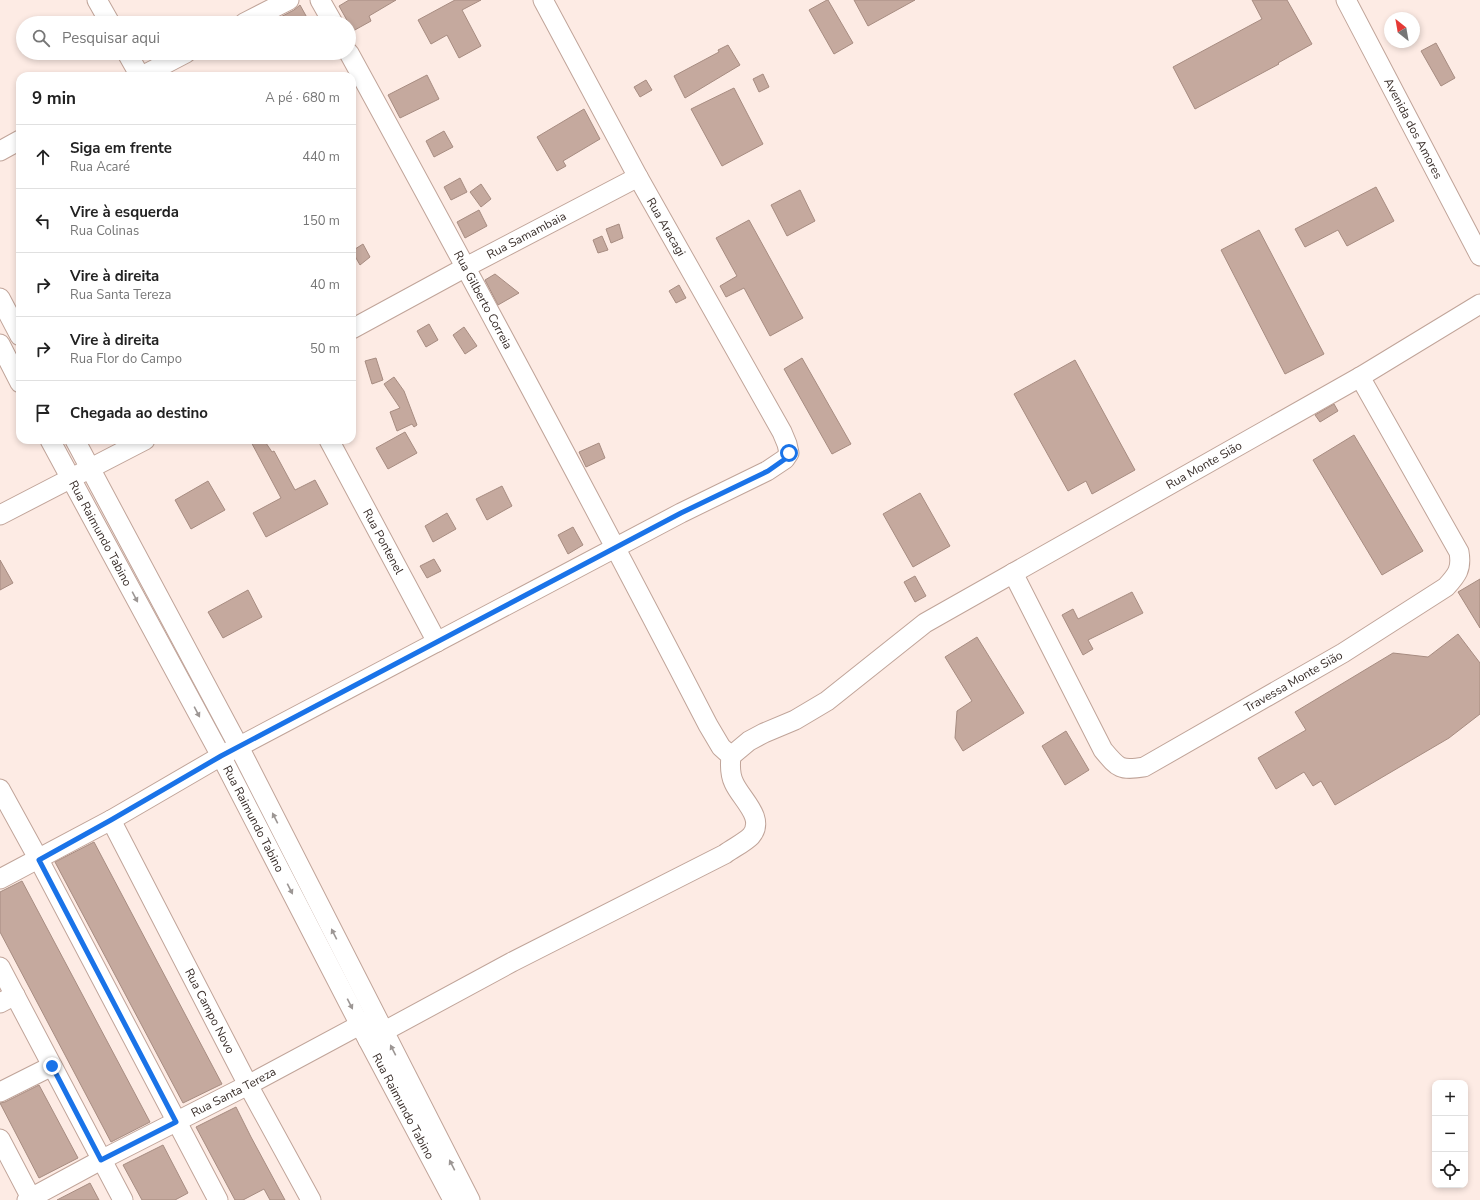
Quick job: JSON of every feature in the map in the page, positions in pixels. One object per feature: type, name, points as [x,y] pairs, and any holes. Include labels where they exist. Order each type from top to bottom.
[{"type":"street","points":[[97,0],[106,16]]},
{"type":"street","points":[[258,16],[289,0]]},
{"type":"street","points":[[320,0],[329,16]]},
{"type":"street","name":"Rua Aracagi","points":[[543,0],[638,177],[782,432],[789,453],[785,459],[768,471],[681,513],[616,548]]},
{"type":"street","name":"Avenida dos Amores","points":[[1346,0],[1480,256]]},
{"type":"street","points":[[131,60],[139,72]]},
{"type":"street","points":[[149,72],[172,60]]},
{"type":"street","name":"Rua Gilberto Correia","points":[[353,60],[466,267],[616,548],[708,725],[721,747],[731,756]]},
{"type":"street","points":[[0,151],[16,142]]},
{"type":"street","name":"Rua Samambaia","points":[[356,327],[466,267],[638,177]]},
{"type":"street","points":[[0,298],[16,328]]},
{"type":"street","name":"Rua Monte Sião","points":[[731,756],[749,741],[794,720],[827,701],[925,622],[1360,377],[1480,304]]},
{"type":"street","points":[[0,344],[16,375]]},
{"type":"street","name":"Travessa Monte Sião","points":[[1012,573],[1103,750],[1115,765],[1124,769],[1144,767],[1344,653],[1446,587],[1455,576],[1461,562],[1459,552],[1360,377]]},
{"type":"street","name":"Rua Raimundo Tabino","points":[[52,444],[221,756],[372,1028],[470,1200]]},
{"type":"street","name":"Rua Raimundo Tabino","points":[[77,444],[240,747],[453,1200]]},
{"type":"street","points":[[0,515],[138,444]]},
{"type":"street","name":"Rua Pontenel","points":[[331,444],[437,642]]},
{"type":"street","points":[[0,879],[39,860],[111,820],[221,756],[616,548]]},
{"type":"street","name":"Rua Santa Tereza","points":[[30,1199],[101,1160],[248,1085],[512,962],[725,854],[751,836],[756,826],[755,817],[734,783],[730,773],[731,756]]},
{"type":"street","points":[[0,789],[218,1200]]},
{"type":"street","name":"Rua Campo Novo","points":[[111,820],[248,1085],[311,1200]]},
{"type":"street","points":[[0,967],[7,999],[52,1066],[122,1200]]},
{"type":"street","points":[[0,1092],[52,1066]]},
{"type":"street","points":[[0,1139],[30,1199]]},
{"type":"building","points":[[349,0],[396,0],[369,16],[371,21],[356,29],[356,16],[345,16],[339,6]]},
{"type":"building","points":[[455,0],[481,0],[462,10],[481,46],[459,58],[447,35],[431,44],[418,20]]},
{"type":"building","points":[[827,0],[853,43],[834,54],[809,10]]},
{"type":"building","points":[[854,0],[915,0],[868,26]]},
{"type":"building","points":[[1252,0],[1287,0],[1312,44],[1278,63],[1279,64],[1195,109],[1173,67],[1262,19]]},
{"type":"building","points":[[300,5],[306,16],[282,16]]},
{"type":"building","points":[[1436,43],[1455,78],[1441,86],[1421,51]]},
{"type":"building","points":[[728,45],[740,65],[685,98],[674,76],[719,52],[718,50]]},
{"type":"building","points":[[763,74],[769,87],[759,92],[753,79]]},
{"type":"building","points":[[427,75],[439,99],[400,118],[388,95]]},
{"type":"building","points":[[646,80],[652,90],[640,97],[634,87]]},
{"type":"building","points":[[734,88],[763,144],[722,166],[691,109]]},
{"type":"building","points":[[584,109],[600,139],[563,161],[566,166],[557,171],[537,137]]},
{"type":"building","points":[[444,131],[453,147],[434,157],[426,141]]},
{"type":"building","points":[[460,178],[467,192],[451,200],[444,187]]},
{"type":"building","points":[[481,184],[491,199],[481,207],[470,192]]},
{"type":"building","points":[[1376,187],[1394,221],[1347,246],[1338,230],[1305,247],[1295,229]]},
{"type":"building","points":[[800,190],[815,221],[787,236],[771,205]]},
{"type":"building","points":[[479,210],[487,226],[465,238],[457,222]]},
{"type":"building","points":[[749,220],[803,318],[770,336],[744,288],[726,297],[720,286],[737,276],[716,238]]},
{"type":"building","points":[[619,224],[623,238],[611,243],[606,229]]},
{"type":"building","points":[[1259,230],[1324,354],[1285,374],[1221,250]]},
{"type":"building","points":[[602,236],[608,250],[598,253],[593,240]]},
{"type":"building","points":[[363,244],[370,257],[360,265],[356,258],[356,248]]},
{"type":"building","points":[[495,274],[519,293],[498,305],[485,280]]},
{"type":"building","points":[[679,285],[686,298],[676,303],[669,291]]},
{"type":"building","points":[[429,324],[438,340],[426,347],[417,331]]},
{"type":"building","points":[[464,327],[477,346],[465,354],[453,335]]},
{"type":"building","points":[[376,358],[383,380],[372,384],[365,361]]},
{"type":"building","points":[[802,358],[851,444],[832,454],[784,369]]},
{"type":"building","points":[[1075,360],[1135,470],[1092,494],[1086,481],[1068,491],[1014,394]]},
{"type":"building","points":[[394,377],[404,391],[417,425],[414,427],[412,424],[397,431],[390,412],[400,408],[384,384]]},
{"type":"building","points":[[1334,404],[1338,411],[1320,422],[1315,415]]},
{"type":"building","points":[[405,432],[417,453],[388,469],[376,448]]},
{"type":"building","points":[[1354,435],[1423,551],[1382,575],[1313,460]]},
{"type":"building","points":[[599,443],[605,458],[586,467],[579,452]]},
{"type":"building","points":[[252,444],[267,444],[272,452],[274,451],[295,490],[315,480],[328,504],[266,537],[253,513],[281,498]]},
{"type":"building","points":[[208,481],[225,510],[191,529],[175,500]]},
{"type":"building","points":[[502,486],[512,506],[487,520],[476,499]]},
{"type":"building","points":[[920,493],[950,546],[913,567],[883,514]]},
{"type":"building","points":[[447,513],[456,529],[433,542],[425,526]]},
{"type":"building","points":[[573,527],[583,545],[568,554],[558,535]]},
{"type":"building","points":[[434,559],[441,571],[427,578],[420,566]]},
{"type":"building","points":[[0,560],[13,583],[0,590]]},
{"type":"building","points":[[915,576],[926,596],[915,602],[904,582]]},
{"type":"building","points":[[1480,579],[1480,628],[1458,592]]},
{"type":"building","points":[[248,590],[262,617],[223,638],[208,612]]},
{"type":"building","points":[[1132,592],[1143,613],[1088,640],[1093,649],[1083,655],[1062,615],[1073,609],[1078,619]]},
{"type":"building","points":[[1458,634],[1480,663],[1480,714],[1449,738],[1335,805],[1321,781],[1313,786],[1304,772],[1276,789],[1258,758],[1306,730],[1295,712],[1393,653],[1428,657]]},
{"type":"building","points":[[977,637],[1024,713],[963,751],[955,738],[957,711],[972,701],[945,657]]},
{"type":"building","points":[[1066,731],[1089,770],[1065,785],[1042,746]]},
{"type":"building","points":[[94,842],[222,1084],[183,1103],[55,862]]},
{"type":"building","points":[[22,881],[150,1122],[111,1142],[0,932],[0,892]]},
{"type":"building","points":[[39,1085],[78,1158],[39,1178],[0,1103]]},
{"type":"building","points":[[236,1107],[285,1200],[270,1200],[264,1189],[243,1200],[235,1200],[196,1127]]},
{"type":"building","points":[[163,1145],[188,1193],[175,1200],[142,1200],[123,1165]]},
{"type":"building","points":[[90,1183],[99,1200],[57,1200]]},
{"type":"route","points":[[52,1066],[101,1160],[176,1122],[39,860],[221,756],[681,513],[768,471],[785,459],[789,453]]}]
